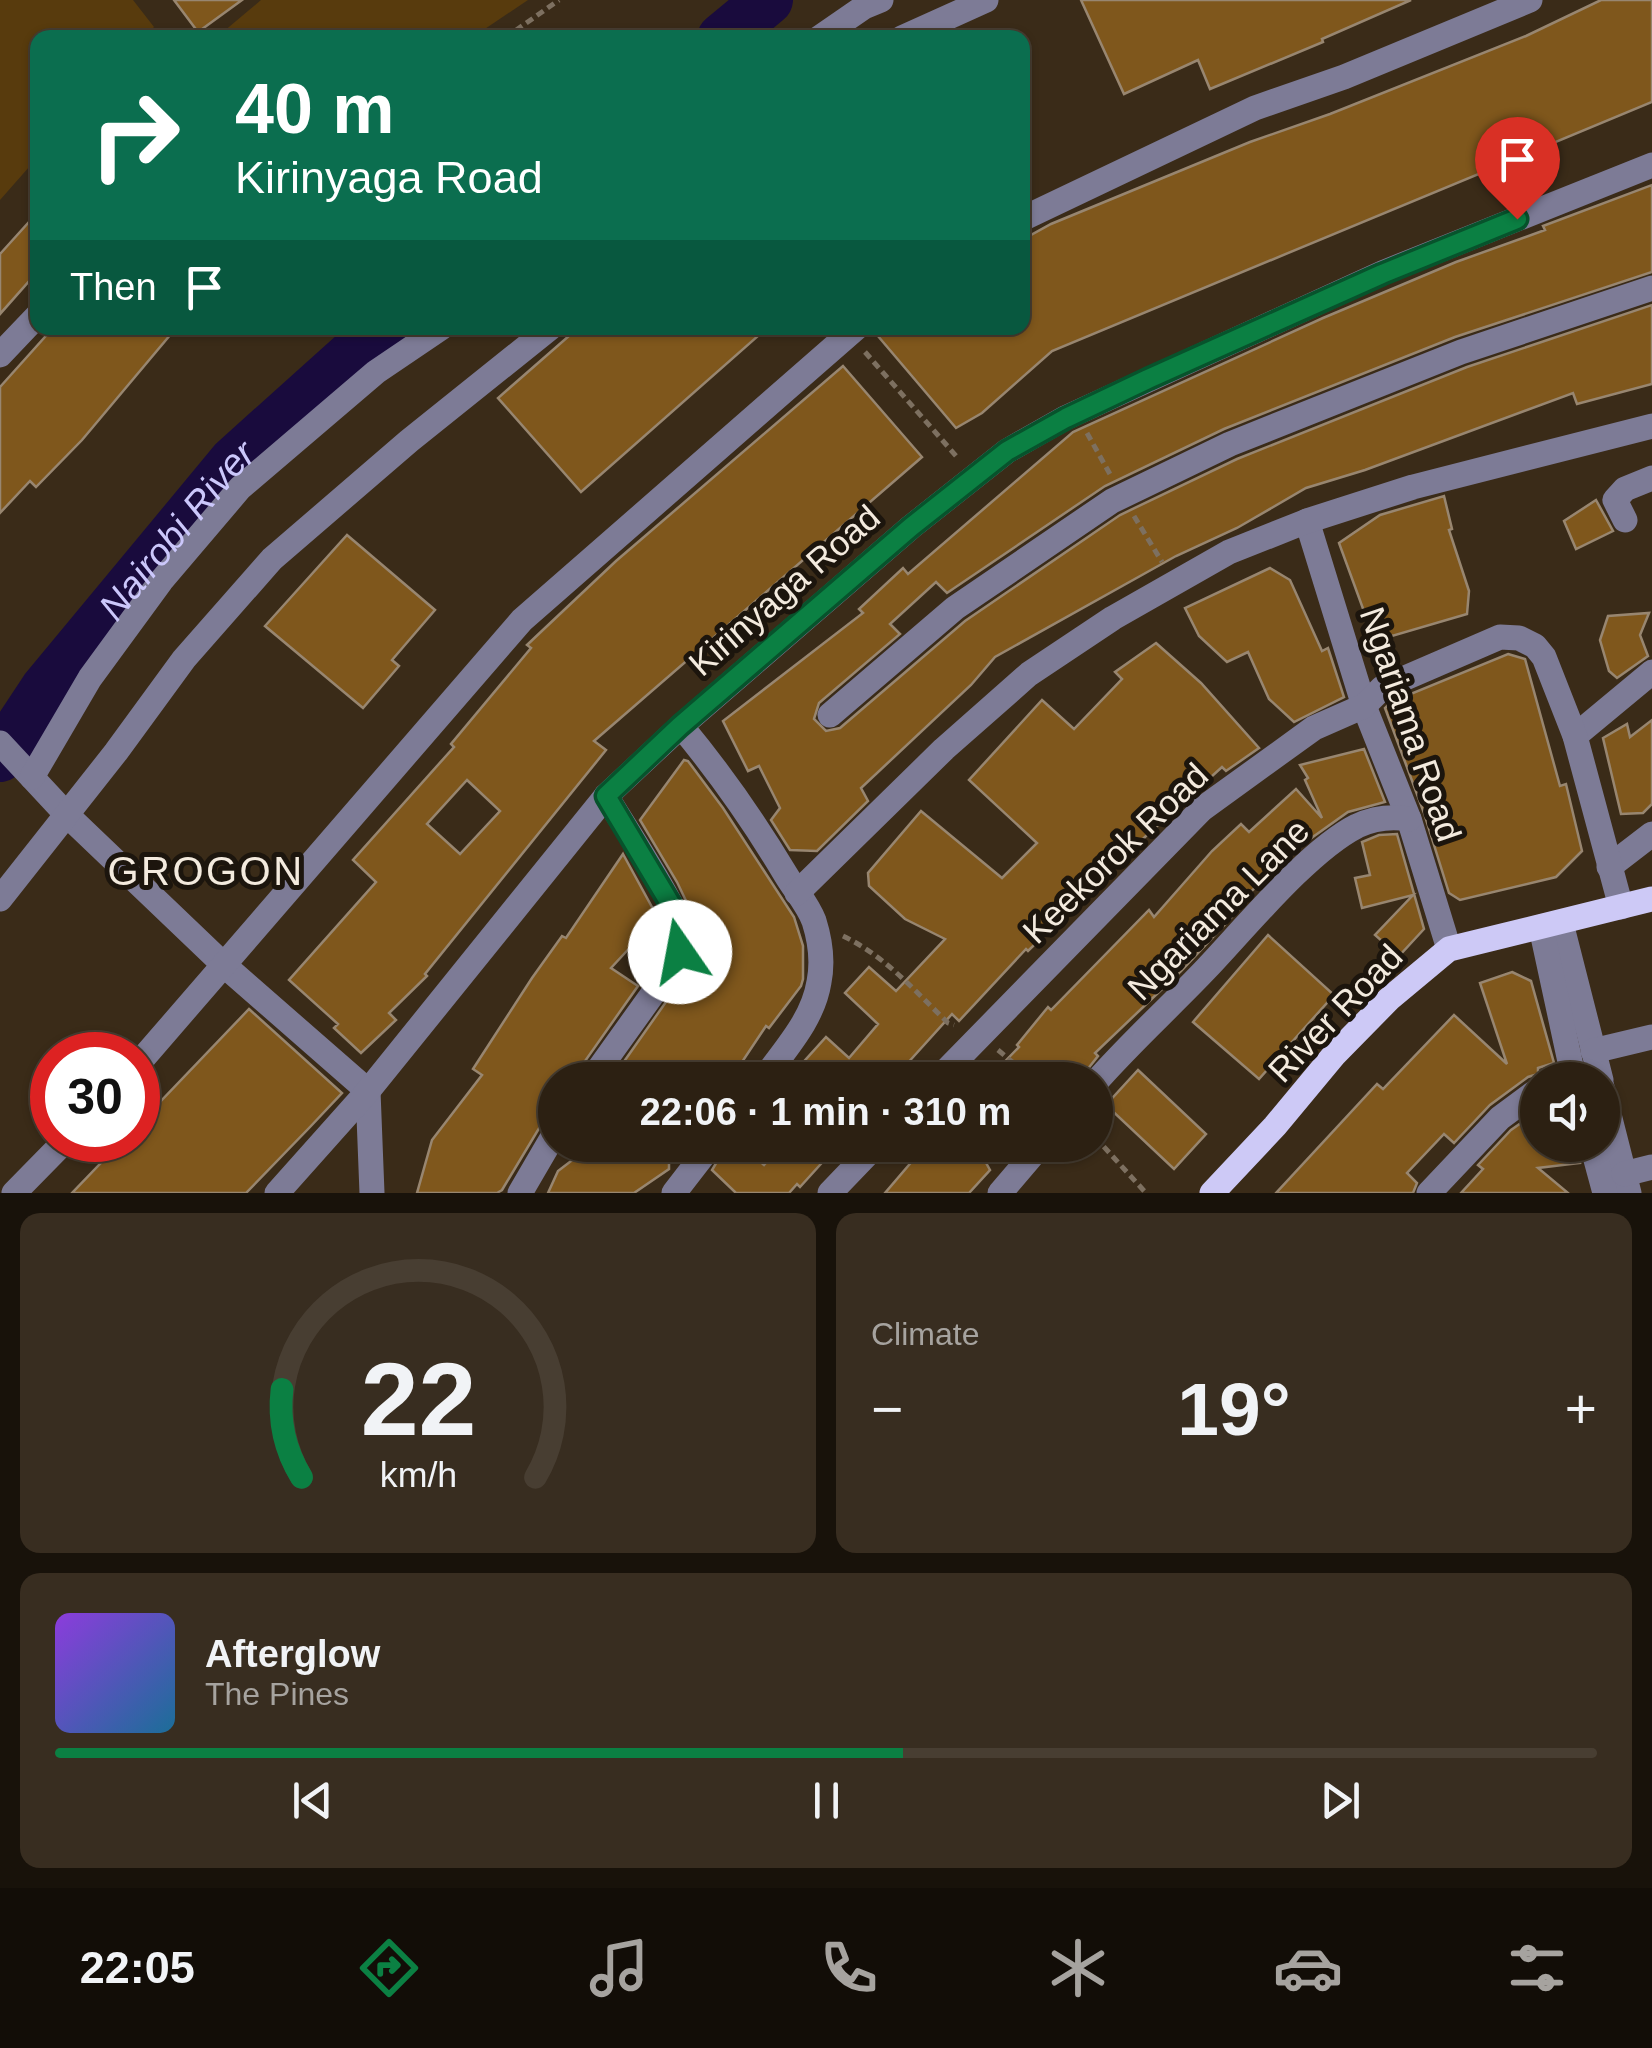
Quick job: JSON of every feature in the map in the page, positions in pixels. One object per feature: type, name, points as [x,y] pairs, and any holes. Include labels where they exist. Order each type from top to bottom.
[{"type":"main road","name":"River Road","points":[[1212,1193],[1334,1055],[1389,999],[1449,949],[1652,899]]},
{"type":"street","points":[[920,30],[986,0]]},
{"type":"street","points":[[1030,214],[1255,108],[1344,77],[1481,10],[1530,0]]},
{"type":"street","points":[[829,30],[868,2]]},
{"type":"street","name":"Kirinyaga Road","points":[[277,1193],[368,1091],[606,796],[680,726],[911,527],[1007,451],[1148,379],[1382,274],[1652,165]]},
{"type":"street","points":[[830,714],[954,608],[1112,501],[1230,444],[1461,352],[1652,288]]},
{"type":"street","points":[[0,355],[30,324]]},
{"type":"street","points":[[372,1193],[368,1091],[225,966],[67,816],[16,760],[90,678],[161,581],[240,488],[376,372],[430,335]]},
{"type":"street","points":[[0,899],[184,660],[272,559],[541,335]]},
{"type":"street","points":[[160,1039],[522,620],[847,335]]},
{"type":"street","points":[[798,894],[944,749],[1029,674],[1113,618],[1230,552],[1307,521],[1413,487],[1652,426]]},
{"type":"street","points":[[1625,520],[1615,500],[1625,489],[1652,478]]},
{"type":"street","name":"Ngariama Road","points":[[1307,521],[1364,706],[1409,819],[1449,949]]},
{"type":"street","name":"Keekorok Road","points":[[955,1062],[1202,809],[1314,728],[1364,706],[1382,688],[1500,637],[1519,638],[1535,646],[1544,657],[1575,736]]},
{"type":"street","points":[[1621,906],[1575,736],[1652,672]]},
{"type":"street","points":[[680,726],[747,813],[812,918],[820,946],[820,980],[801,1029],[776,1062]]},
{"type":"street","points":[[604,1062],[672,968],[684,938],[674,910],[606,796]]},
{"type":"street","name":"Ngariama Lane","points":[[1113,1064],[1286,884],[1327,847],[1371,821],[1388,816],[1409,819]]},
{"type":"street","points":[[1609,867],[1652,834]]},
{"type":"street","points":[[1551,925],[1596,1062]]},
{"type":"street","points":[[1551,925],[1568,1062]]},
{"type":"street","points":[[1594,1052],[1652,1037]]},
{"type":"street","points":[[1429,1193],[1500,1118],[1520,1103]]},
{"type":"street","points":[[14,1193],[44,1162]]},
{"type":"street","points":[[520,1193],[538,1162]]},
{"type":"street","points":[[674,1193],[698,1162]]},
{"type":"street","points":[[830,1193],[860,1162]]},
{"type":"street","points":[[1000,1193],[1026,1162]]},
{"type":"street","points":[[1605,1193],[1612,1166],[1652,1166]]},
{"type":"path","points":[[517,30],[559,0]]},
{"type":"path","points":[[855,335],[975,477]]},
{"type":"path","points":[[863,946],[893,968]]},
{"type":"path","points":[[1113,1157],[1146,1193]]},
{"type":"shaded area","points":[[0,0],[133,0],[154,27],[151,30],[30,30],[30,166],[0,200]]},
{"type":"shaded area","points":[[261,0],[528,0],[483,30],[225,30]]},
{"type":"building","points":[[174,0],[242,0],[201,30],[196,30]]},
{"type":"building","points":[[1081,0],[1411,0],[1210,89],[1198,60],[1124,94]]},
{"type":"building","points":[[1601,0],[1652,0],[1652,102],[1052,351],[982,413],[956,428],[877,335],[1030,335],[1030,236],[1250,142],[1526,36]]},
{"type":"building","points":[[1652,185],[1652,272],[1455,337],[1224,429],[1105,486],[947,593],[936,582],[890,624],[900,634],[819,703],[814,719],[826,731],[840,728],[965,621],[1120,515],[1237,459],[1467,367],[1652,305],[1652,384],[1577,404],[1573,393],[1306,488],[1237,528],[1176,556],[995,657],[971,685],[861,788],[868,801],[817,851],[790,850],[771,820],[780,808],[759,766],[748,771],[723,721],[863,613],[859,609],[903,568],[908,574],[1073,432],[1323,318]]},
{"type":"building","points":[[30,221],[30,280],[0,314],[0,254]]},
{"type":"building","points":[[47,335],[170,335],[82,440],[36,487],[30,481],[0,513],[0,387]]},
{"type":"building","points":[[570,335],[759,335],[581,492],[498,398]]},
{"type":"building","points":[[843,366],[922,457],[594,741],[606,750],[427,976],[389,1013],[396,1020],[361,1053],[334,1028],[338,1024],[289,980],[376,882],[353,860],[454,747],[451,744],[531,648],[527,645],[616,561]],"holes":[[[467,780],[500,811],[460,854],[427,824]]]},
{"type":"building","points":[[1444,496],[1452,529],[1449,530],[1469,591],[1467,614],[1392,636],[1369,625],[1339,543],[1380,515]]},
{"type":"building","points":[[1596,500],[1613,531],[1576,549],[1564,521]]},
{"type":"building","points":[[347,535],[435,610],[392,660],[399,666],[363,708],[265,626]]},
{"type":"building","points":[[1270,568],[1290,580],[1322,651],[1328,648],[1344,697],[1294,722],[1269,699],[1248,652],[1227,662],[1199,636],[1185,608]]},
{"type":"building","points":[[1649,613],[1640,635],[1648,656],[1617,678],[1609,671],[1600,640],[1608,616]]},
{"type":"building","points":[[1156,643],[1201,683],[1259,748],[1226,771],[1222,767],[1026,949],[959,1021],[952,1014],[909,1062],[804,1062],[826,1037],[849,1058],[878,1024],[845,993],[869,967],[896,991],[945,939],[905,919],[869,886],[868,873],[921,811],[1002,878],[1037,843],[969,780],[1042,700],[1074,729],[1122,679],[1115,672]]},
{"type":"building","points":[[1508,654],[1525,659],[1560,786],[1566,784],[1582,851],[1556,877],[1460,900],[1449,893],[1385,708],[1391,702]]},
{"type":"building","points":[[1652,720],[1652,804],[1643,813],[1621,814],[1603,738],[1627,724],[1630,737]]},
{"type":"building","points":[[1364,749],[1385,802],[1348,812],[1296,849],[1242,900],[1245,903],[1181,971],[1095,1053],[1098,1056],[1093,1062],[1004,1062],[1048,1007],[1051,1010],[1149,910],[1154,917],[1241,824],[1249,832],[1296,789],[1322,818],[1300,765]]},
{"type":"building","points":[[684,760],[688,761],[794,917],[803,946],[801,986],[769,1028],[766,1026],[742,1062],[624,1062],[692,965],[710,951],[677,882],[640,820]]},
{"type":"building","points":[[1397,834],[1424,929],[1399,956],[1375,935],[1413,895],[1362,908],[1355,878],[1370,875],[1362,842],[1379,835]]},
{"type":"building","points":[[623,854],[665,931],[654,936],[649,927],[611,968],[638,986],[584,1062],[538,1062],[538,1130],[502,1190],[417,1193],[432,1140],[482,1075],[473,1069],[532,978],[562,936],[566,938]]},
{"type":"building","points":[[1268,935],[1334,995],[1259,1079],[1193,1022]]},
{"type":"building","points":[[1512,972],[1531,981],[1554,1062],[1520,1062],[1520,1083],[1490,1105],[1454,1143],[1444,1134],[1407,1173],[1417,1183],[1413,1193],[1276,1193],[1377,1084],[1383,1089],[1454,1015],[1507,1064],[1480,983]]},
{"type":"building","points":[[249,1009],[342,1093],[246,1193],[72,1193],[102,1162],[160,1162],[160,1102]]},
{"type":"building","points":[[1138,1070],[1206,1134],[1174,1169],[1113,1112],[1113,1097]]},
{"type":"building","points":[[1520,1124],[1520,1162],[1580,1162],[1538,1168],[1568,1193],[1461,1193],[1483,1169],[1478,1165]]},
{"type":"building","points":[[570,1162],[669,1162],[669,1169],[634,1193],[548,1193],[558,1171]]},
{"type":"building","points":[[717,1162],[823,1162],[800,1187],[797,1184],[789,1193],[736,1193],[712,1170]]},
{"type":"building","points":[[911,1162],[986,1162],[990,1170],[969,1193],[885,1193]]},
{"type":"waterway","name":"Nairobi River","points":[[732,30],[768,0]]},
{"type":"waterway","name":"Nairobi River","points":[[0,757],[45,689],[234,461],[374,335]]},
{"type":"district","name":"GROGON","points":[[206,871]]},
{"type":"route","points":[[680,952],[684,938],[674,910],[606,796],[680,726],[911,527],[1007,451],[1148,379],[1382,274],[1517,219]]}]
